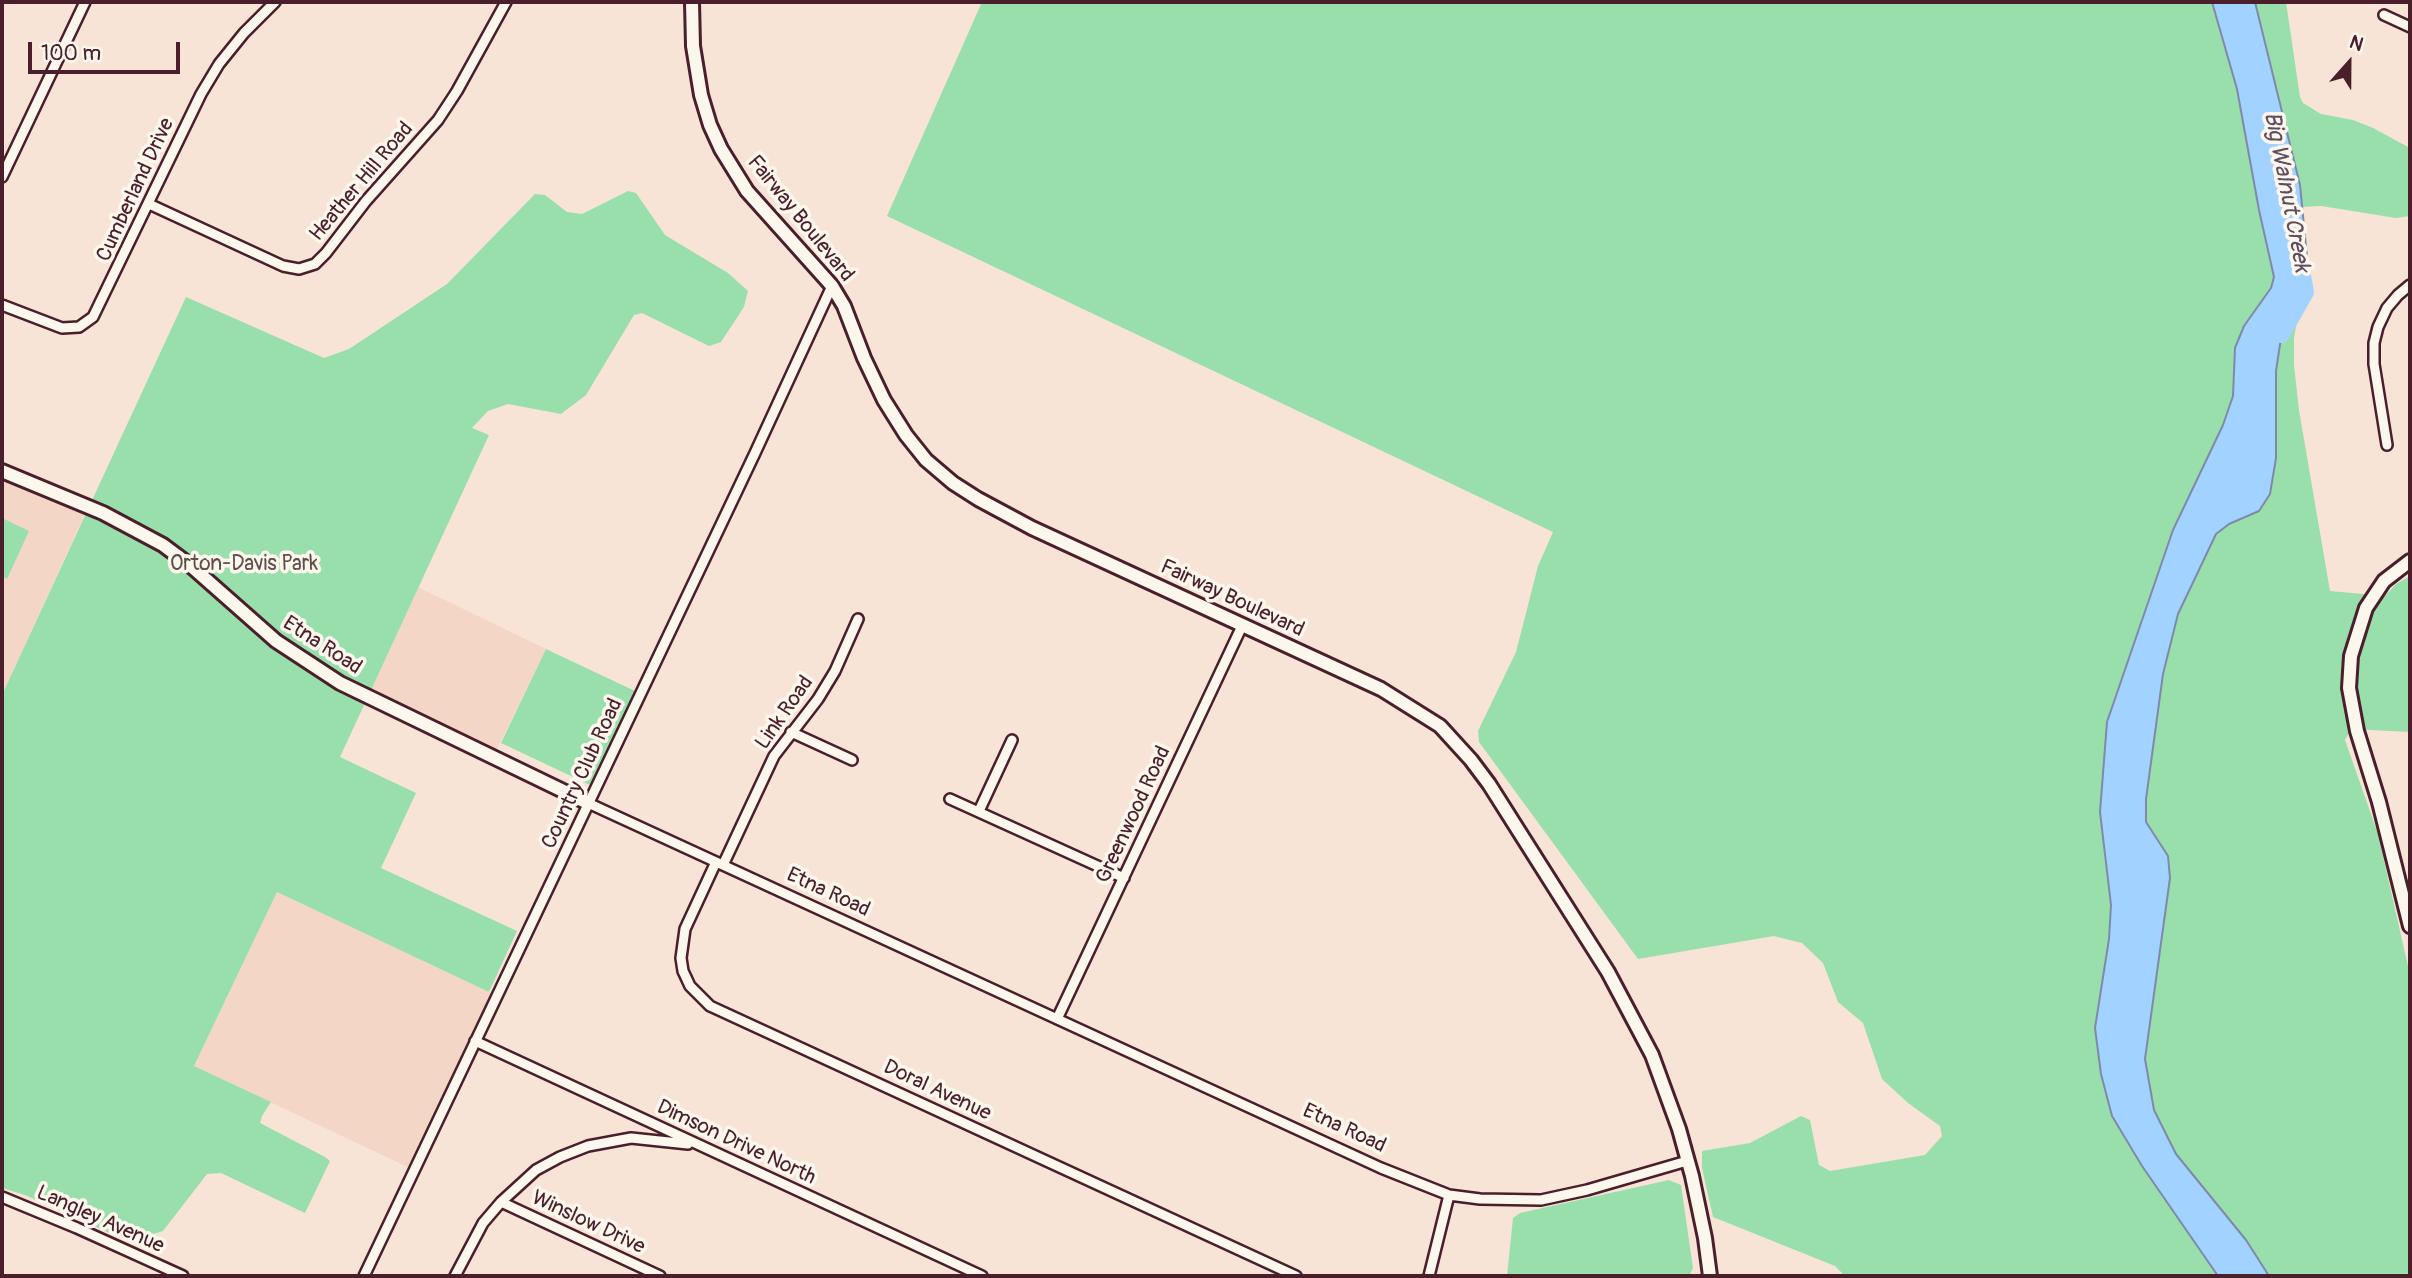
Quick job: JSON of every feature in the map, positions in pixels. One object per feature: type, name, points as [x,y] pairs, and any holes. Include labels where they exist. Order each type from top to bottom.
[{"type":"street","points":[[2,177],[85,2]]},
{"type":"street","name":"Cumberland Drive","points":[[2,304],[62,328],[71,329],[87,323],[98,310],[201,94],[219,64],[244,33],[275,2]]},
{"type":"street","name":"Heather Hill Road","points":[[149,204],[283,266],[299,269],[314,264],[438,120],[506,2]]},
{"type":"street","name":"Fairway Boulevard","points":[[691,2],[701,95],[721,149],[747,191],[832,286],[844,306],[875,384],[894,419],[917,449],[945,477],[978,499],[1032,528],[1394,695],[1440,726],[1471,760],[1587,938],[1630,1011],[1669,1097],[1701,1215],[1710,1276]]},
{"type":"street","points":[[2384,15],[2410,27]]},
{"type":"street","points":[[2387,445],[2374,364],[2374,343],[2387,308],[2410,285]]},
{"type":"street","name":"Country Club Road","points":[[365,1276],[832,286]]},
{"type":"street","name":"Etna Road","points":[[2,471],[103,513],[163,545],[191,566],[276,642],[340,683],[588,803],[1389,1172],[1449,1195],[1480,1199],[1541,1200],[1587,1190],[1688,1161]]},
{"type":"street","points":[[2410,561],[2384,580],[2366,608],[2351,656],[2349,688],[2354,720],[2379,802],[2410,926]]},
{"type":"street","name":"Link Road","points":[[720,864],[774,756],[818,699],[858,619]]},
{"type":"street","name":"Greenwood Road","points":[[1057,1018],[1242,626]]},
{"type":"street","points":[[791,732],[852,760]]},
{"type":"street","points":[[979,811],[1012,740]]},
{"type":"street","points":[[950,799],[1124,878]]},
{"type":"street","name":"Doral Avenue","points":[[720,864],[685,929],[681,958],[690,986],[710,1006],[1296,1276]]},
{"type":"street","name":"Dimson Drive North","points":[[475,1041],[982,1276]]},
{"type":"street","points":[[455,1276],[483,1223],[501,1202],[536,1170],[559,1157],[587,1146],[631,1138],[696,1144]]},
{"type":"street","points":[[1429,1276],[1449,1195]]},
{"type":"street","name":"Langley Avenue","points":[[2,1197],[183,1276]]},
{"type":"street","name":"Winslow Drive","points":[[501,1202],[660,1276]]},
{"type":"shaded area","points":[[2,477],[86,511],[2,695]]},
{"type":"shaded area","points":[[418,587],[546,649],[493,757],[367,697]]},
{"type":"shaded area","points":[[277,892],[498,996],[416,1171],[194,1066]]},
{"type":"green space","points":[[982,2],[2212,2],[2237,89],[2274,277],[2271,288],[2244,326],[2235,347],[2233,396],[2223,425],[2173,530],[2107,722],[2100,812],[2111,905],[2109,939],[2095,1028],[2101,1074],[2112,1116],[2218,1276],[1845,1276],[1835,1266],[1713,1217],[1702,1168],[1702,1151],[1750,1143],[1801,1116],[1810,1120],[1819,1165],[1830,1171],[1925,1155],[1942,1136],[1940,1126],[1908,1103],[1882,1079],[1863,1023],[1838,1002],[1823,963],[1802,943],[1774,936],[1638,959],[1479,742],[1478,731],[1516,652],[1538,566],[1553,532],[887,216]]},
{"type":"green space","points":[[2255,2],[2286,2],[2303,103],[2321,114],[2353,120],[2373,128],[2410,148],[2410,216],[2396,218],[2321,206],[2302,207],[2300,185]]},
{"type":"green space","name":"Orton-Davis Park","points":[[628,191],[636,193],[665,235],[728,273],[748,291],[744,307],[721,342],[709,346],[642,313],[634,315],[586,395],[561,414],[508,404],[488,411],[472,428],[489,435],[340,757],[416,793],[381,868],[517,931],[489,992],[277,892],[194,1066],[271,1102],[260,1123],[330,1161],[305,1213],[221,1173],[207,1174],[163,1231],[144,1237],[128,1233],[119,1224],[114,1235],[25,1195],[2,1188],[2,695],[186,297],[324,358],[349,349],[447,284],[535,194],[545,195],[567,212],[582,214]]},
{"type":"green space","points":[[2302,293],[2294,338],[2294,365],[2299,410],[2330,591],[2385,596],[2396,584],[2410,576],[2410,732],[2351,729],[2345,740],[2378,834],[2410,975],[2410,1276],[2269,1276],[2246,1240],[2176,1154],[2154,1110],[2145,1059],[2168,856],[2146,822],[2146,799],[2163,674],[2178,614],[2216,534],[2229,524],[2259,511],[2276,458],[2276,371],[2281,338]]},
{"type":"green space","points":[[2,518],[29,531],[7,579],[2,576]]},
{"type":"green space","points":[[546,649],[635,691],[590,785],[501,743]]},
{"type":"green space","points":[[1669,1180],[1681,1185],[1693,1268],[1689,1276],[1507,1276],[1513,1218],[1520,1213]]},
{"type":"water","points":[[2212,2],[2255,2],[2300,185],[2308,267],[2302,293],[2281,338],[2276,371],[2276,458],[2270,494],[2259,511],[2229,524],[2216,534],[2178,614],[2163,674],[2146,799],[2146,822],[2168,856],[2170,878],[2145,1059],[2154,1110],[2176,1154],[2246,1240],[2269,1276],[2218,1276],[2142,1166],[2112,1116],[2101,1074],[2095,1028],[2109,939],[2111,905],[2100,812],[2107,722],[2173,530],[2223,425],[2233,396],[2235,348],[2244,326],[2271,288],[2274,277],[2237,89]]},
{"type":"waterway","name":"Big Walnut Creek","points":[[2281,334],[2305,292],[2300,264]]}]
